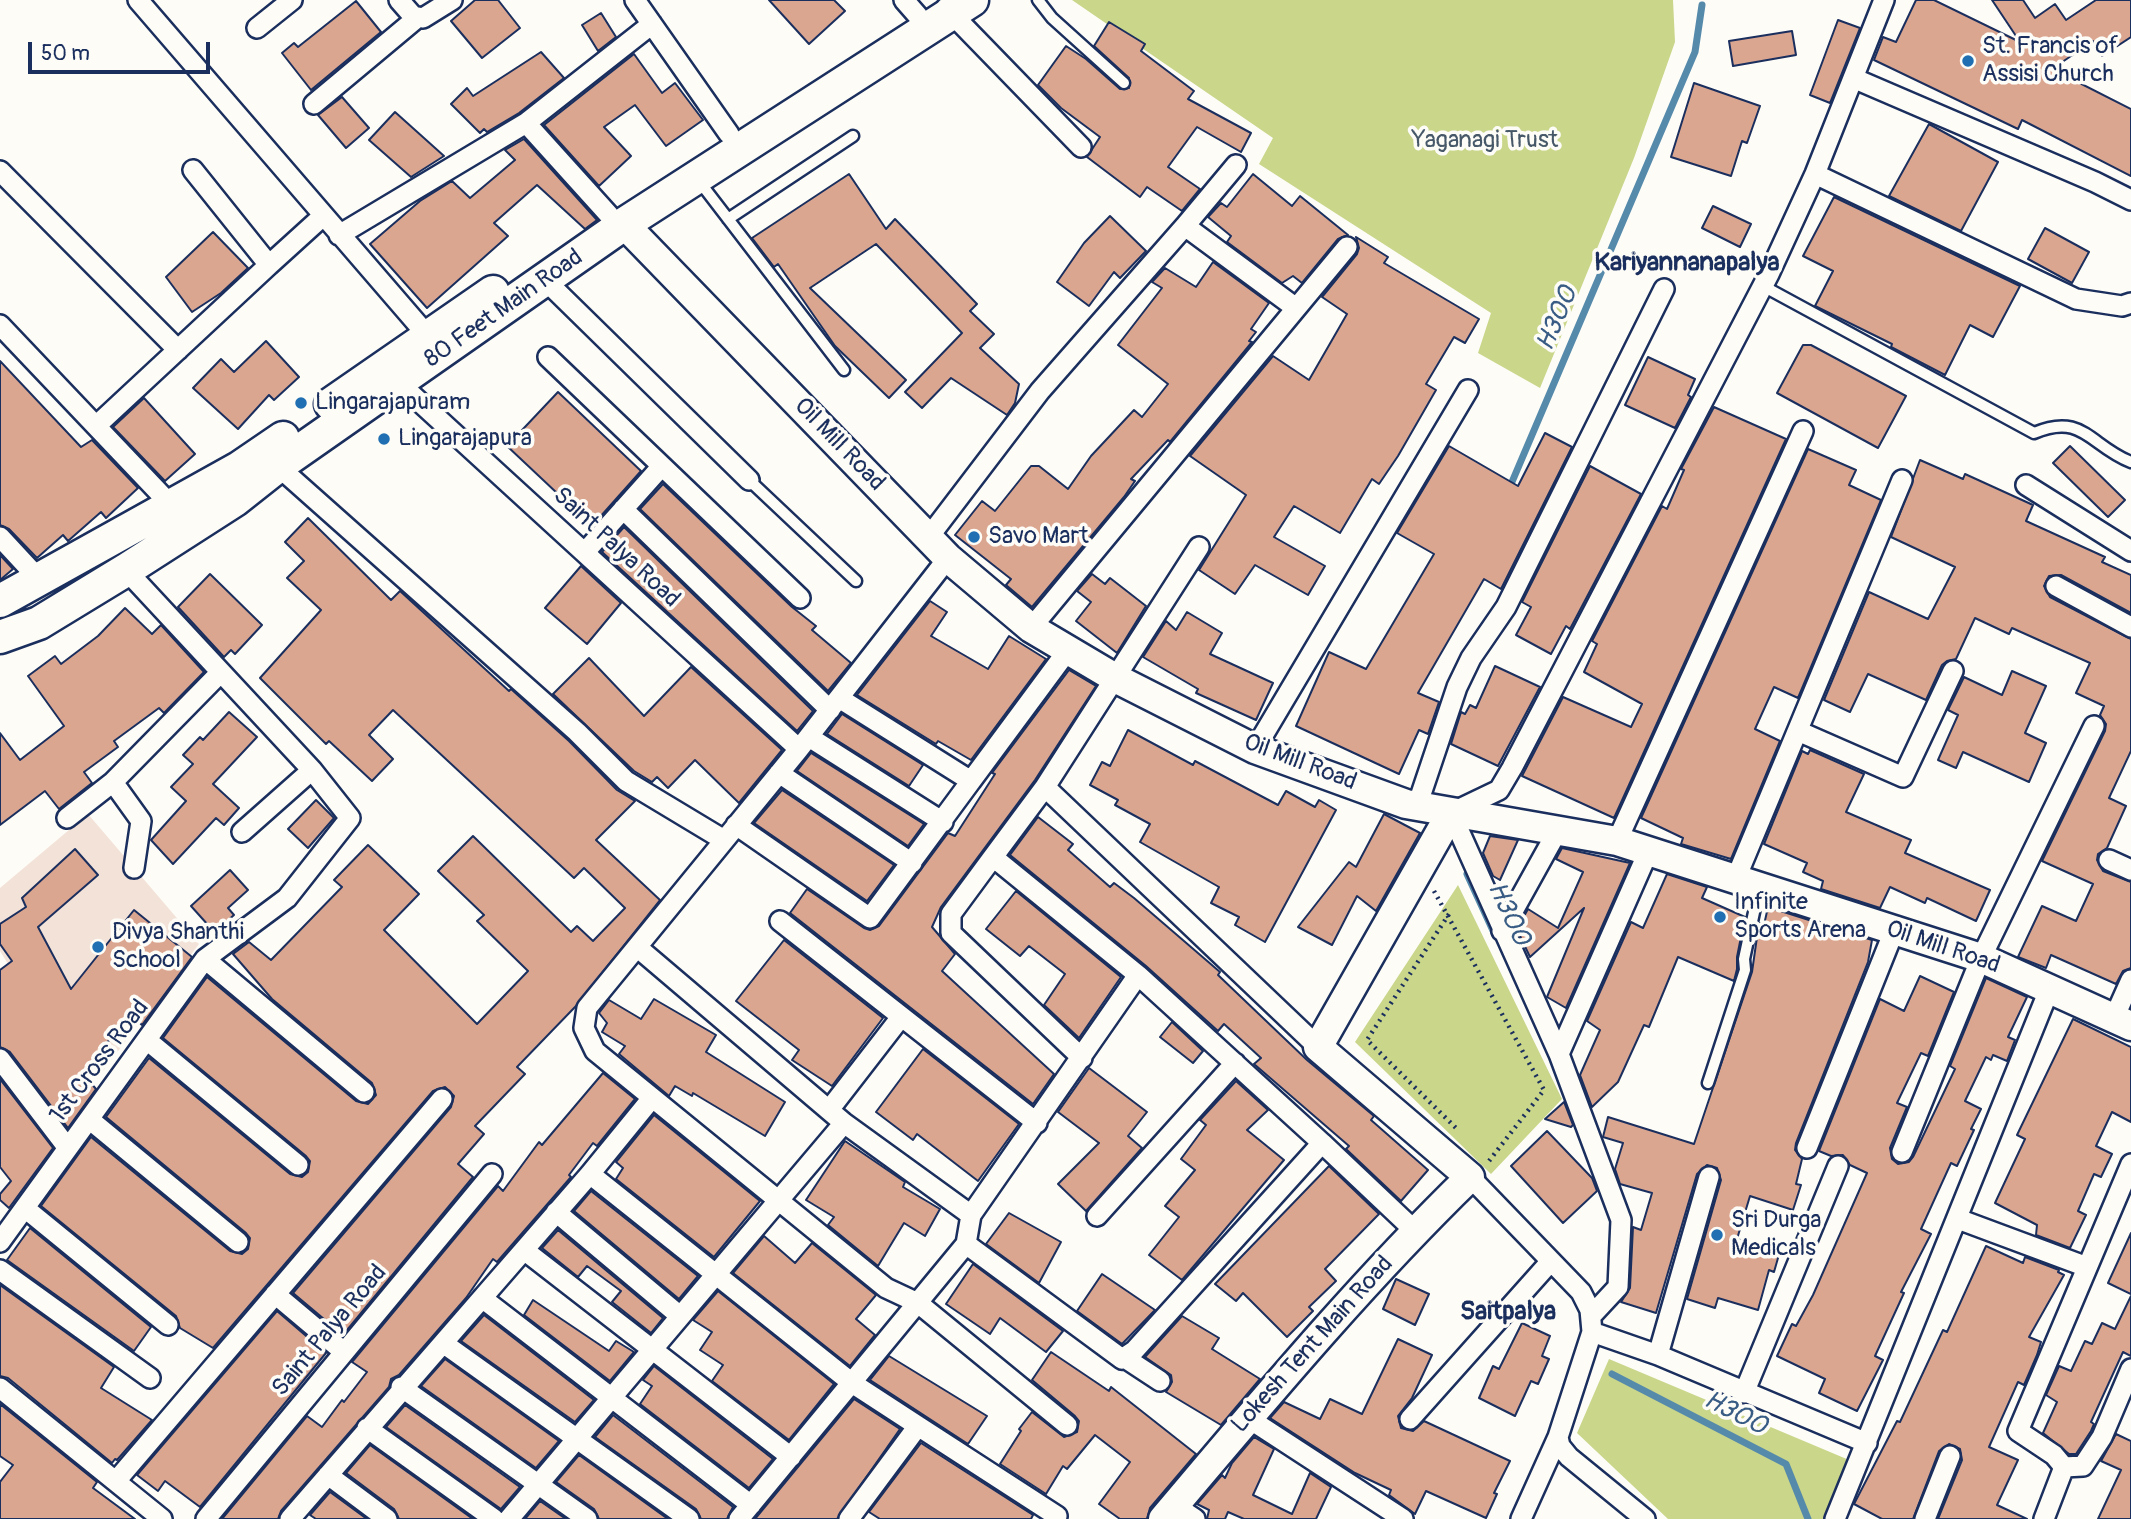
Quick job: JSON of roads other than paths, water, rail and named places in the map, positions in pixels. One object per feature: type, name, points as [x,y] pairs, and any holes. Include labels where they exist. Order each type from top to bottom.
[{"type":"main road","name":"80 Feet Main Road","points":[[0,601],[170,504],[260,462],[399,383],[545,280],[617,220],[729,134],[938,5]]},
{"type":"main road","name":"80 Feet Main Road","points":[[0,637],[39,623],[235,500],[260,462],[427,335],[617,220],[697,178],[938,5]]},
{"type":"street","points":[[138,0],[427,335]]},
{"type":"street","points":[[257,28],[292,0]]},
{"type":"street","points":[[400,0],[417,18]]},
{"type":"street","points":[[314,104],[417,18],[423,18],[452,0]]},
{"type":"street","points":[[635,0],[729,134]]},
{"type":"street","points":[[1318,1047],[1451,813],[1499,789],[1512,768],[1763,286],[1815,174],[1884,0]]},
{"type":"street","points":[[938,5],[1081,147]]},
{"type":"street","points":[[339,235],[526,122],[652,24]]},
{"type":"street","points":[[1853,78],[2131,200]]},
{"type":"street","points":[[526,122],[617,220]]},
{"type":"street","points":[[928,538],[1041,391],[1236,165]]},
{"type":"street","points":[[192,170],[269,265]]},
{"type":"street","points":[[0,171],[178,350]]},
{"type":"street","points":[[1815,174],[2076,299],[2122,306],[2131,303]]},
{"type":"street","points":[[96,426],[323,216]]},
{"type":"street","name":"Oil Mill Road","points":[[617,220],[948,558],[1031,628],[1117,679],[1255,749],[1417,806],[1617,841],[1649,850],[1981,958],[2123,1022]]},
{"type":"street","points":[[1185,226],[1296,308]]},
{"type":"street","points":[[1031,628],[1347,247]]},
{"type":"street","points":[[545,280],[750,480]]},
{"type":"street","points":[[1417,806],[1457,687],[1471,658],[1506,607],[1664,289]]},
{"type":"street","points":[[0,325],[170,504]]},
{"type":"street","points":[[548,357],[800,598]]},
{"type":"street","name":"Saint Palya Road","points":[[399,383],[585,552],[804,743],[943,822]]},
{"type":"street","points":[[1255,749],[1468,390]]},
{"type":"street","points":[[1617,841],[1803,430]]},
{"type":"street","points":[[260,462],[577,733],[626,781],[730,833],[870,918],[1068,650]]},
{"type":"street","points":[[585,552],[661,467]]},
{"type":"street","points":[[1748,882],[1798,731],[1902,480]]},
{"type":"street","points":[[2026,485],[2131,551]]},
{"type":"street","points":[[623,509],[834,704],[971,780]]},
{"type":"street","points":[[0,537],[38,578]]},
{"type":"street","points":[[1082,1058],[951,933],[951,914],[1045,787],[1117,679],[1199,547]]},
{"type":"street","points":[[948,558],[804,743],[587,1008],[584,1028],[595,1051],[652,1098],[886,1288],[918,1303],[1067,1424]]},
{"type":"street","points":[[126,570],[312,770],[242,832]]},
{"type":"street","points":[[2056,586],[2131,627]]},
{"type":"street","points":[[1798,731],[1903,777],[1953,671]]},
{"type":"street","points":[[67,818],[113,782],[220,673]]},
{"type":"street","points":[[1902,1152],[1981,958],[2094,726]]},
{"type":"street","name":"1st Cross Road","points":[[1,1239],[26,1209],[67,1147],[148,1041],[205,959],[287,898],[350,818],[312,770]]},
{"type":"street","points":[[779,774],[912,863]]},
{"type":"street","points":[[113,782],[141,821],[134,868]]},
{"type":"street","points":[[1045,787],[1318,1047],[1475,1164],[1550,1261],[1581,1292],[1592,1324],[1744,1393],[1867,1443]]},
{"type":"street","points":[[1451,813],[1559,1054],[1620,1220],[1618,1287],[1592,1324],[1558,1437],[1521,1519]]},
{"type":"street","points":[[1502,931],[1558,830]]},
{"type":"street","points":[[1559,1054],[1649,850]]},
{"type":"street","points":[[993,857],[1138,975],[1415,1231]]},
{"type":"street","points":[[2109,860],[2131,870]]},
{"type":"street","points":[[780,921],[1037,1123]]},
{"type":"street","points":[[1807,1149],[1894,931]]},
{"type":"street","points":[[637,947],[844,1123],[971,1215]]},
{"type":"street","points":[[205,959],[364,1092]]},
{"type":"street","points":[[482,1298],[611,1398],[745,1512],[966,1244],[971,1215],[1138,975]]},
{"type":"street","points":[[2123,1022],[2131,980]]},
{"type":"street","points":[[1835,1519],[2049,989]]},
{"type":"street","points":[[829,1110],[901,1017]]},
{"type":"street","points":[[148,1041],[298,1165]]},
{"type":"street","points":[[0,1059],[67,1147]]},
{"type":"street","points":[[1097,1216],[1235,1063]]},
{"type":"street","points":[[116,1481],[442,1098]]},
{"type":"street","points":[[293,1518],[401,1387],[524,1250],[652,1098]]},
{"type":"street","points":[[89,1119],[238,1242]]},
{"type":"street","points":[[509,1519],[844,1123]]},
{"type":"street","points":[[1125,1358],[1322,1143]]},
{"type":"street","name":"Lokesh Tent Main Road","points":[[1177,1514],[1248,1418],[1475,1164]]},
{"type":"street","points":[[2064,1467],[2054,1455],[2018,1431],[2131,1164]]},
{"type":"street","points":[[1744,1393],[1838,1166]]},
{"type":"street","name":"Saint Palya Road","points":[[206,1519],[492,1174]]},
{"type":"street","points":[[590,1174],[852,1383],[1057,1516]]},
{"type":"street","points":[[1658,1355],[1709,1177]]},
{"type":"street","points":[[26,1209],[168,1325]]},
{"type":"street","points":[[556,1212],[680,1316]]},
{"type":"street","points":[[1958,1219],[2087,1268]]},
{"type":"street","points":[[966,1244],[1119,1358],[1125,1358],[1160,1381]]},
{"type":"street","points":[[524,1250],[791,1457]]},
{"type":"street","points":[[1410,1419],[1550,1261]]},
{"type":"street","points":[[0,1270],[150,1378]]},
{"type":"street","points":[[275,1294],[344,1352]]},
{"type":"street","points":[[443,1343],[689,1519]]},
{"type":"street","points":[[2064,1467],[2083,1466],[2102,1437],[2131,1369]]},
{"type":"street","points":[[401,1387],[587,1519]]},
{"type":"street","points":[[0,1388],[116,1481],[151,1516]]},
{"type":"street","points":[[1248,1418],[1403,1519]]},
{"type":"street","points":[[849,1519],[918,1426]]},
{"type":"street","points":[[367,1428],[494,1519]]},
{"type":"street","points":[[1558,1437],[1560,1446],[1569,1457],[1645,1519]]},
{"type":"street","points":[[1924,1519],[1950,1456]]},
{"type":"street","points":[[2044,1519],[2064,1467]]},
{"type":"street","points":[[328,1475],[387,1519]]},
{"type":"lane","points":[[1038,0],[1052,18],[1125,83]]},
{"type":"lane","points":[[728,219],[853,136]]},
{"type":"lane","points":[[697,178],[844,370]]},
{"type":"lane","points":[[1763,286],[2035,433],[2056,425],[2070,425],[2131,462]]},
{"type":"lane","points":[[750,480],[856,581]]},
{"type":"lane","points":[[1708,1083],[1745,970],[1748,882]]},
{"type":"waterway","name":"H300","points":[[1509,489],[1695,52],[1702,5]]},
{"type":"waterway","name":"H300","points":[[1467,874],[1495,935]]},
{"type":"waterway","name":"H300","points":[[1612,1374],[1786,1464],[1808,1519]]},
{"type":"place","name":"St. Francis of Assisi Church","points":[[1968,61]]},
{"type":"place","name":"Lingarajapuram","points":[[301,403]]},
{"type":"place","name":"Lingarajapura","points":[[384,439]]},
{"type":"place","name":"Savo Mart","points":[[974,537]]},
{"type":"place","name":"Infinite Sports Arena","points":[[1720,917]]},
{"type":"place","name":"Divya Shanthi School","points":[[98,947]]},
{"type":"place","name":"Sri Durga Medicals","points":[[1717,1235]]},
{"type":"district","name":"Kariyannanapalya","points":[[1687,263]]},
{"type":"district","name":"Saitpalya","points":[[1508,1312]]},
{"type":"park label","name":"Yaganagi Trust","points":[[1485,141]]}]
